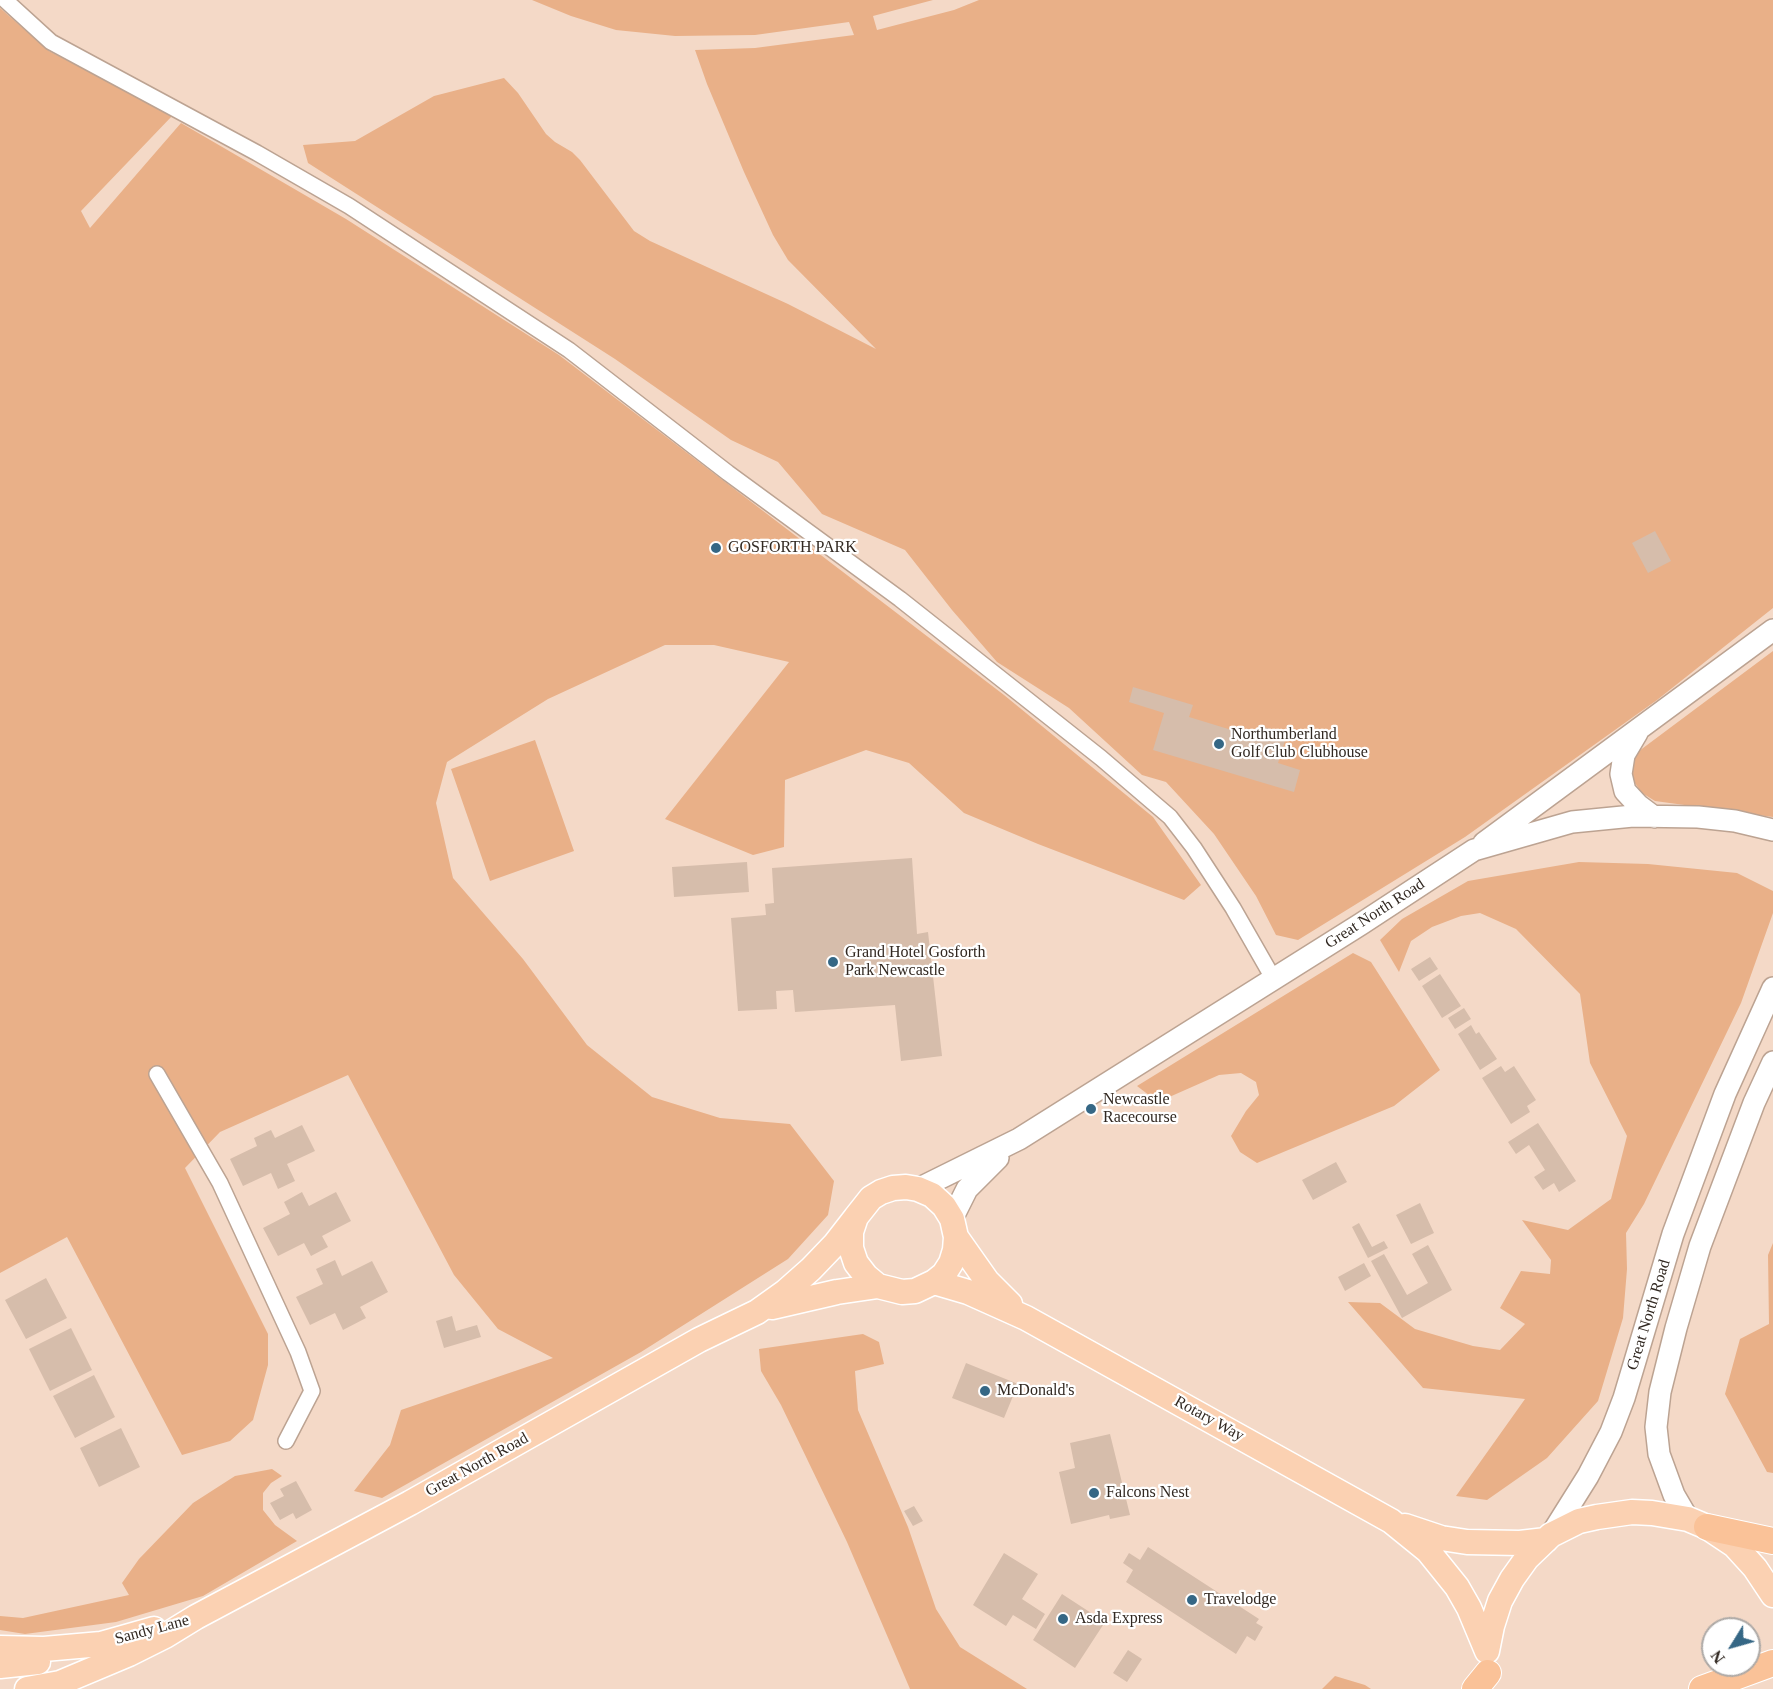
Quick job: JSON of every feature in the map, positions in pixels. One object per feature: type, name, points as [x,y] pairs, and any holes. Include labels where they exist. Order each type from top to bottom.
[{"type":"highway","points":[[1698,1523],[1773,1541]]},
{"type":"highway","points":[[1702,1689],[1765,1665]]},
{"type":"main road","points":[[1474,850],[1773,630]]},
{"type":"main road","points":[[1642,725],[1624,755],[1621,774],[1625,791],[1654,817]]},
{"type":"main road","name":"Great North Road","points":[[918,1189],[1019,1139],[1474,850],[1572,822],[1633,816],[1735,821],[1773,830]]},
{"type":"main road","name":"Great North Road","points":[[1549,1537],[1588,1476],[1611,1432],[1624,1398],[1672,1234],[1725,1094],[1773,988]]},
{"type":"main road","name":"Great North Road","points":[[1698,1523],[1674,1496],[1659,1454],[1656,1427],[1660,1392],[1700,1246],[1754,1103],[1773,1062]]},
{"type":"main road","name":"Great North Road","points":[[954,1228],[967,1189],[1019,1139]]},
{"type":"main road","points":[[906,1187],[918,1189],[932,1195],[944,1206],[954,1228],[955,1250],[944,1274],[934,1282],[915,1291],[902,1292],[878,1286],[837,1292],[757,1312],[811,1269],[835,1244],[862,1206],[881,1192],[906,1187]]},
{"type":"main road","points":[[856,1217],[851,1232],[851,1248],[856,1263],[878,1286]]},
{"type":"main road","name":"Rotary Way","points":[[954,1228],[987,1281],[1026,1318]]},
{"type":"main road","name":"Rotary Way","points":[[934,1282],[977,1296],[1026,1318],[1391,1521],[1419,1543],[1443,1568],[1469,1608],[1485,1676]]},
{"type":"main road","name":"Great North Road","points":[[196,1617],[390,1514],[699,1340],[757,1312]]},
{"type":"main road","points":[[1485,1676],[1492,1626],[1500,1601],[1512,1579],[1527,1558],[1549,1537],[1579,1521],[1632,1512],[1652,1513],[1698,1523],[1734,1545],[1755,1568],[1773,1595]]},
{"type":"main road","name":"Rotary Way","points":[[1391,1521],[1425,1533],[1467,1542],[1511,1544],[1549,1537]]},
{"type":"main road","name":"Sandy Lane","points":[[0,1648],[44,1649],[101,1644],[196,1617]]},
{"type":"main road","name":"Sandy Lane","points":[[27,1689],[60,1683],[94,1670],[165,1636],[196,1617]]},
{"type":"main road","points":[[0,1666],[47,1660],[101,1644]]},
{"type":"street","points":[[5,0],[51,42],[257,153],[349,206],[562,345],[728,473],[900,599],[1101,758],[1170,817],[1194,848],[1233,908],[1273,978]]},
{"type":"street","points":[[157,1074],[220,1183],[298,1352],[312,1391],[286,1441]]},
{"type":"shaded area","points":[[532,0],[933,0],[873,16],[877,30],[954,10],[979,0],[1773,0],[1773,608],[1657,700],[1465,837],[1298,940],[1276,935],[1256,896],[1214,834],[1166,782],[1142,775],[1069,708],[997,662],[905,550],[822,514],[778,462],[731,440],[615,359],[308,163],[303,145],[355,141],[434,96],[504,78],[518,93],[546,134],[580,160],[634,231],[650,241],[788,304],[876,349],[788,260],[773,235],[744,172],[695,50],[755,48],[854,35],[849,22],[755,35],[675,36],[616,30],[571,16]]},
{"type":"shaded area","points":[[0,8],[49,51],[173,115],[81,211],[90,228],[181,123],[346,219],[559,355],[1004,695],[1153,817],[1201,885],[1184,900],[1038,844],[964,813],[909,763],[866,750],[785,780],[784,847],[753,855],[665,819],[789,662],[714,645],[665,645],[548,699],[447,762],[436,803],[453,878],[523,959],[587,1045],[652,1097],[720,1118],[790,1124],[834,1181],[828,1215],[788,1259],[641,1352],[382,1498],[354,1491],[390,1445],[401,1410],[553,1358],[498,1329],[454,1275],[348,1075],[220,1132],[185,1168],[268,1334],[268,1365],[253,1420],[230,1441],[182,1455],[67,1237],[0,1273]]},
{"type":"shaded area","points":[[1773,651],[1773,817],[1655,801],[1642,793],[1632,779],[1631,757]]},
{"type":"shaded area","points":[[535,740],[574,851],[490,881],[451,769]]},
{"type":"shaded area","points":[[1579,862],[1648,864],[1737,873],[1773,891],[1773,913],[1741,1003],[1644,1204],[1626,1233],[1627,1269],[1623,1318],[1598,1401],[1547,1458],[1487,1500],[1456,1496],[1525,1399],[1423,1388],[1348,1302],[1380,1303],[1415,1329],[1473,1346],[1500,1350],[1525,1324],[1500,1308],[1521,1271],[1550,1274],[1551,1260],[1522,1220],[1568,1230],[1611,1199],[1627,1136],[1590,1063],[1580,994],[1516,929],[1480,913],[1461,916],[1432,927],[1411,941],[1399,972],[1380,940],[1402,919],[1468,881]]},
{"type":"shaded area","points":[[1353,953],[1371,962],[1440,1070],[1394,1106],[1257,1163],[1240,1152],[1231,1136],[1259,1095],[1256,1082],[1241,1073],[1219,1075],[1158,1102],[1137,1086]]},
{"type":"shaded area","points":[[1773,1243],[1773,1473],[1767,1472],[1725,1394],[1740,1339],[1769,1324],[1768,1255]]},
{"type":"shaded area","points":[[863,1334],[879,1342],[884,1364],[855,1371],[858,1410],[908,1527],[936,1609],[960,1647],[1027,1689],[910,1689],[847,1542],[781,1405],[761,1371],[759,1349]]},
{"type":"shaded area","points":[[272,1469],[282,1476],[271,1483],[263,1493],[263,1510],[275,1525],[297,1541],[203,1596],[116,1622],[25,1634],[0,1630],[0,1616],[23,1618],[129,1595],[122,1583],[139,1559],[193,1503],[235,1476]]},
{"type":"shaded area","points":[[1335,1676],[1365,1685],[1371,1689],[1322,1689]]},
{"type":"building","points":[[1655,531],[1671,561],[1648,573],[1632,543]]},
{"type":"building","name":"Northumberland Golf Club Clubhouse","points":[[1133,687],[1193,705],[1189,717],[1261,739],[1264,727],[1287,734],[1278,763],[1300,770],[1294,792],[1153,750],[1164,713],[1129,702]]},
{"type":"building","name":"Grand Hotel Gosforth Park Newcastle","points":[[912,858],[917,934],[928,932],[942,1056],[901,1061],[895,1005],[795,1012],[793,990],[776,991],[777,1009],[738,1011],[731,918],[766,915],[765,904],[774,903],[772,868]]},
{"type":"building","points":[[747,862],[749,892],[674,897],[672,867]]},
{"type":"building","points":[[1430,957],[1438,969],[1419,981],[1411,969]]},
{"type":"building","points":[[1440,974],[1461,1006],[1442,1018],[1422,986]]},
{"type":"building","points":[[1464,1008],[1471,1019],[1455,1029],[1448,1018]]},
{"type":"building","points":[[1471,1025],[1476,1034],[1479,1032],[1497,1059],[1480,1070],[1458,1034]]},
{"type":"building","points":[[1501,1066],[1505,1072],[1514,1066],[1536,1100],[1527,1106],[1530,1112],[1511,1124],[1482,1078]]},
{"type":"building","points":[[1538,1123],[1576,1181],[1559,1192],[1554,1183],[1543,1190],[1534,1177],[1545,1170],[1529,1145],[1516,1154],[1508,1142]]},
{"type":"building","points":[[302,1125],[315,1151],[287,1164],[295,1181],[278,1189],[271,1173],[243,1186],[230,1159],[257,1146],[254,1138],[271,1130],[275,1138]]},
{"type":"building","points":[[1336,1162],[1347,1182],[1313,1200],[1302,1180]]},
{"type":"building","points":[[302,1192],[309,1206],[336,1192],[351,1221],[322,1236],[328,1247],[311,1256],[304,1243],[278,1256],[263,1228],[290,1214],[284,1202]]},
{"type":"building","points":[[1420,1203],[1434,1233],[1411,1244],[1396,1215]]},
{"type":"building","points":[[1359,1223],[1372,1247],[1384,1241],[1388,1248],[1368,1258],[1352,1227]]},
{"type":"building","points":[[1428,1245],[1452,1290],[1402,1318],[1371,1261],[1384,1254],[1407,1295],[1428,1283],[1412,1254]]},
{"type":"building","points":[[335,1260],[342,1276],[372,1261],[388,1292],[360,1307],[366,1318],[343,1330],[335,1313],[310,1325],[296,1297],[323,1284],[316,1269]]},
{"type":"building","points":[[1364,1263],[1371,1276],[1345,1291],[1338,1277]]},
{"type":"building","points":[[46,1278],[67,1318],[26,1339],[5,1300]]},
{"type":"building","points":[[452,1316],[456,1331],[477,1325],[481,1337],[444,1348],[436,1321]]},
{"type":"building","points":[[71,1328],[92,1370],[50,1391],[29,1349]]},
{"type":"building","name":"McDonald's","points":[[966,1363],[1018,1384],[1004,1418],[952,1398]]},
{"type":"building","points":[[94,1375],[115,1417],[75,1438],[53,1396]]},
{"type":"building","points":[[121,1428],[140,1467],[99,1487],[80,1448]]},
{"type":"building","name":"Falcons Nest","points":[[1110,1434],[1130,1515],[1110,1519],[1109,1515],[1071,1524],[1059,1472],[1075,1468],[1070,1443]]},
{"type":"building","points":[[296,1481],[312,1510],[296,1519],[293,1513],[280,1520],[270,1503],[284,1496],[280,1489]]},
{"type":"building","points":[[914,1506],[923,1521],[913,1526],[904,1511]]},
{"type":"building","name":"Travelodge","points":[[1148,1547],[1259,1619],[1256,1623],[1263,1627],[1255,1641],[1247,1636],[1236,1654],[1126,1582],[1133,1570],[1123,1563],[1129,1553],[1140,1560]]},
{"type":"building","name":"Asda Express","points":[[1004,1553],[1038,1574],[1022,1599],[1045,1614],[1036,1629],[1013,1615],[1006,1626],[973,1605]]},
{"type":"building","points":[[1062,1594],[1105,1622],[1075,1668],[1033,1640]]},
{"type":"building","points":[[1128,1650],[1142,1659],[1127,1682],[1113,1673]]},
{"type":"place","name":"GOSFORTH PARK","points":[[716,548]]},
{"type":"place","name":"Northumberland Golf Club Clubhouse","points":[[1219,744]]},
{"type":"place","name":"Grand Hotel Gosforth Park Newcastle","points":[[833,962]]},
{"type":"place","name":"Newcastle Racecourse","points":[[1091,1109]]},
{"type":"place","name":"McDonald's","points":[[985,1391]]},
{"type":"place","name":"Falcons Nest","points":[[1094,1493]]},
{"type":"place","name":"Travelodge","points":[[1192,1600]]},
{"type":"place","name":"Asda Express","points":[[1063,1619]]}]
